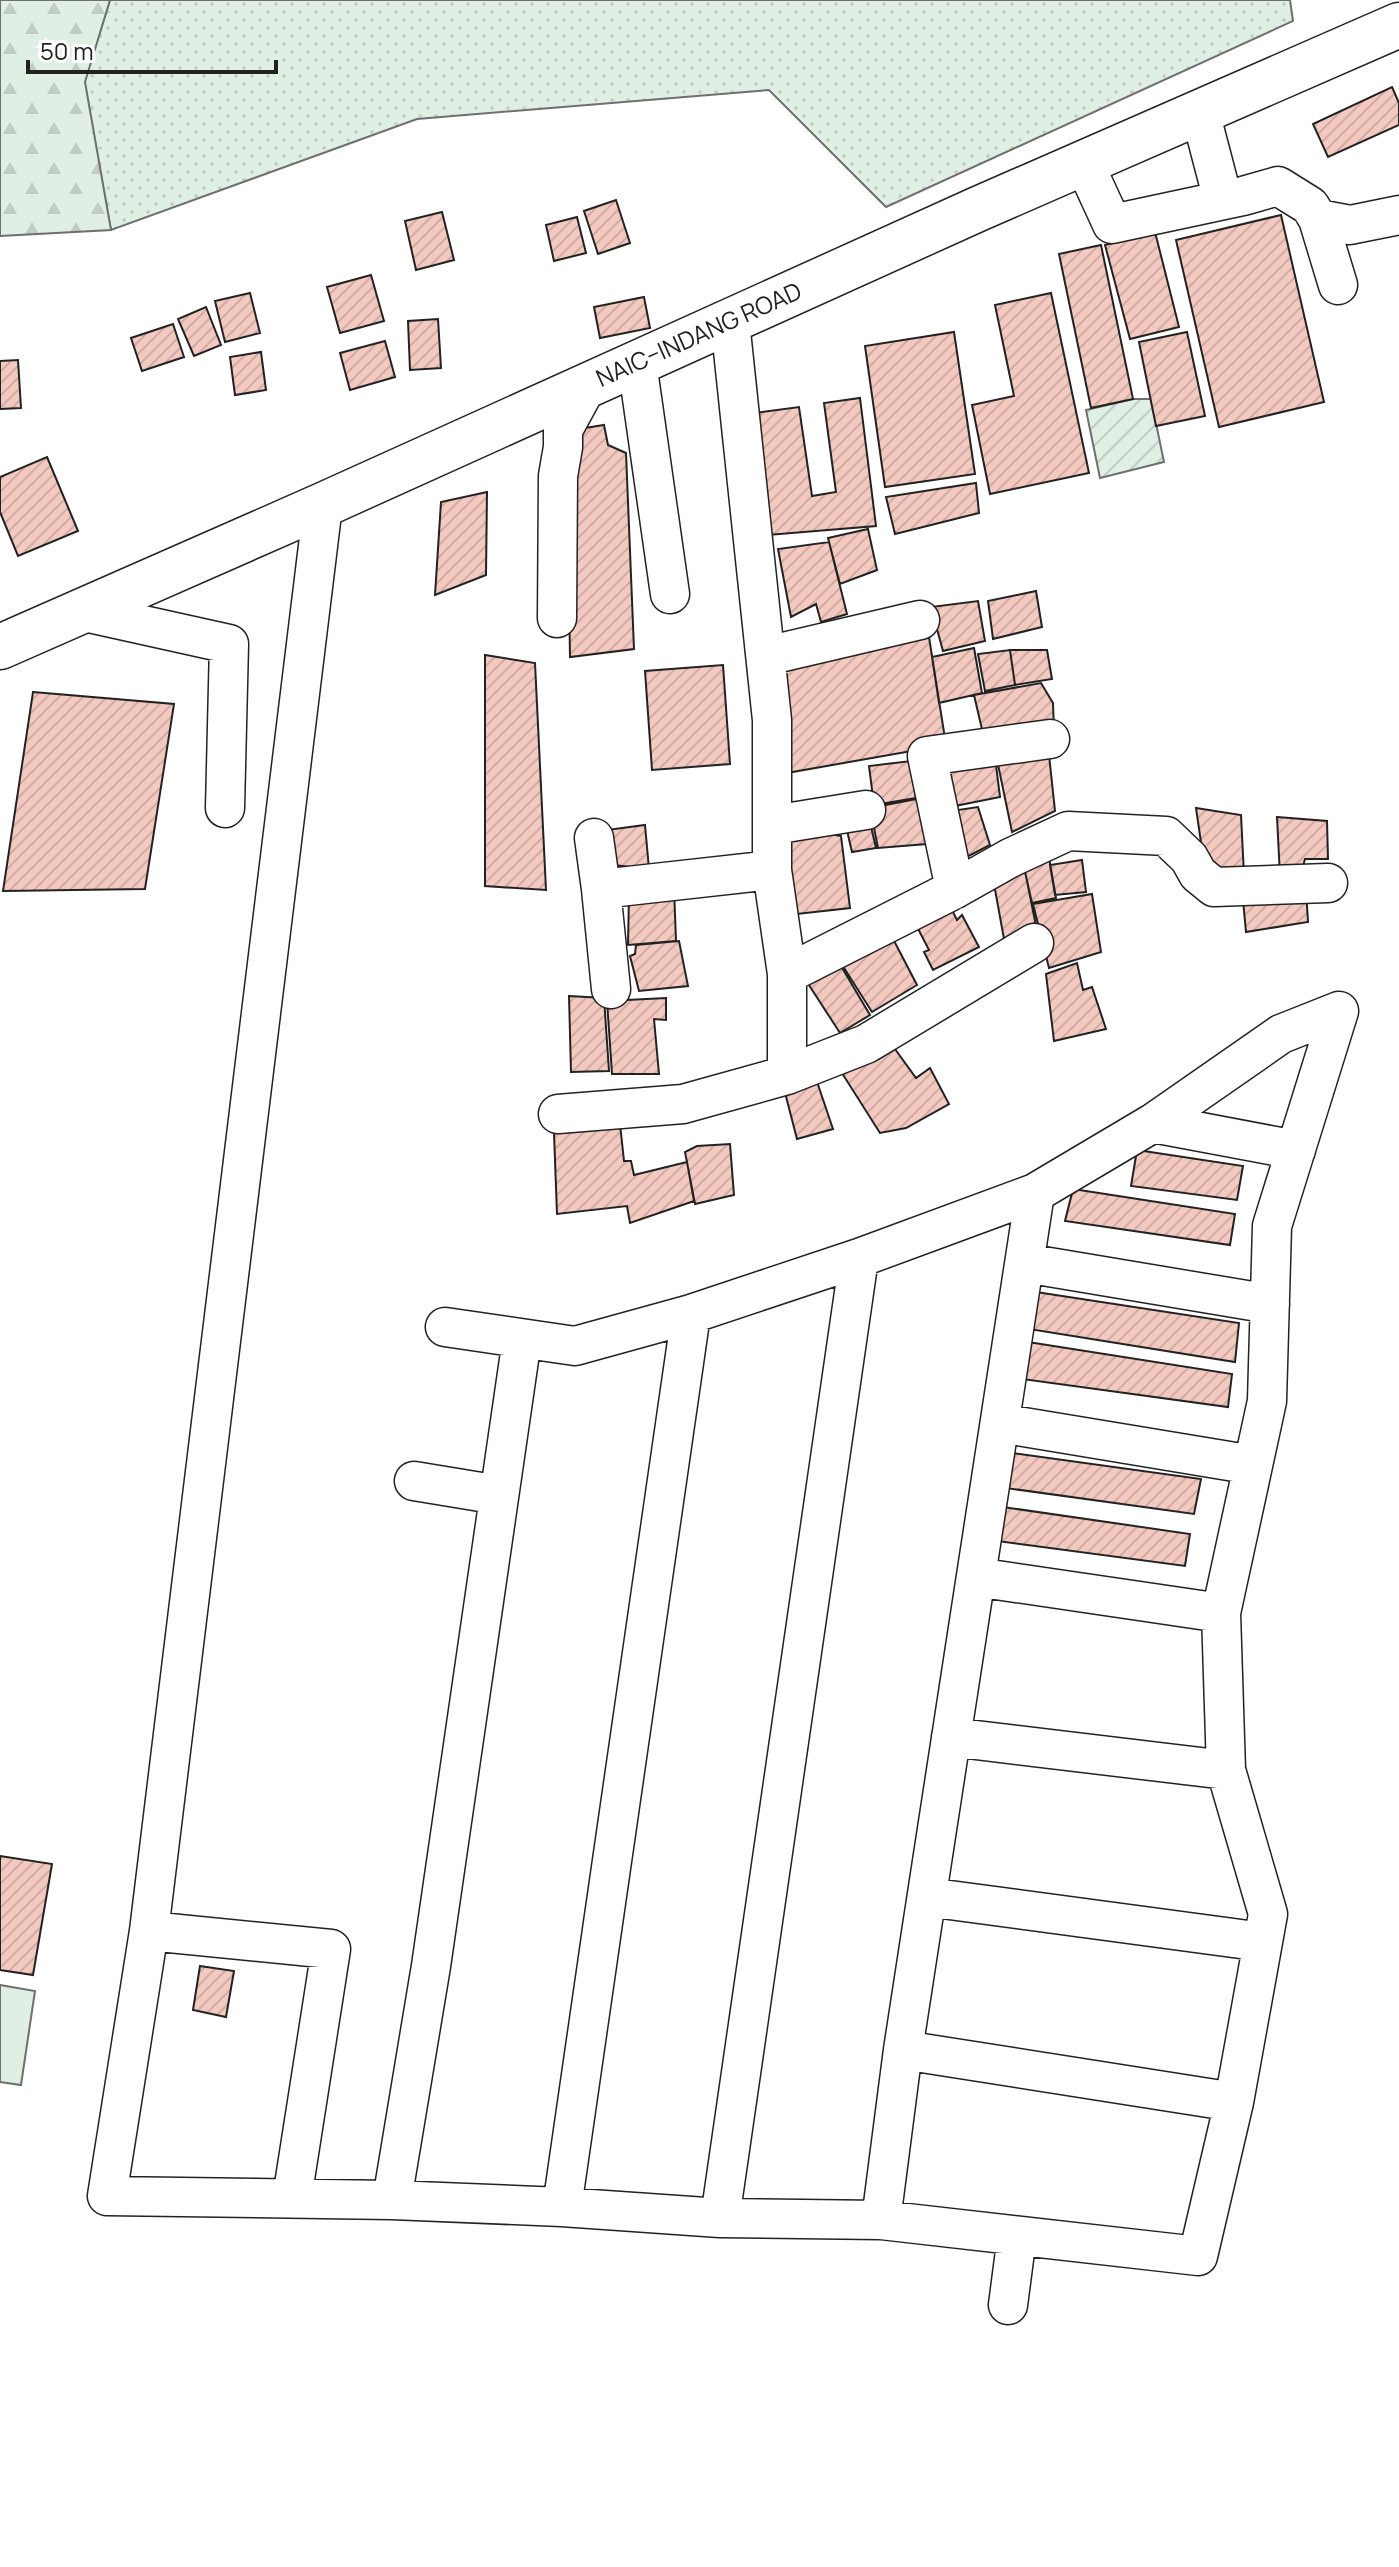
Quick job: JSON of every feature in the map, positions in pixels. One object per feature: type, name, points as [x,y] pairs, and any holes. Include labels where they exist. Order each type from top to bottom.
[{"type":"main road","name":"NAIC–INDANG ROAD","points":[[0,647],[1399,25]]},
{"type":"street","points":[[1200,112],[1223,200]]},
{"type":"street","points":[[1084,163],[1112,224],[1278,186],[1310,206],[1318,219],[1338,285]]},
{"type":"street","points":[[1318,219],[1350,225],[1399,215]]},
{"type":"street","points":[[730,322],[772,720],[772,870],[787,974],[787,1075]]},
{"type":"street","points":[[637,363],[670,594]]},
{"type":"street","points":[[557,618],[558,476],[563,430],[587,386]]},
{"type":"street","points":[[323,505],[149,1931],[107,2196],[392,2200],[720,2218],[881,2220],[1198,2256],[1234,2102],[1268,1914],[1226,1770],[1221,1613],[1267,1401],[1272,1226],[1339,1011],[1281,1034],[1153,1123],[1035,1193],[859,1258],[691,1314],[575,1346],[445,1327]]},
{"type":"street","points":[[80,611],[229,644],[225,808]]},
{"type":"street","points":[[766,656],[920,620]]},
{"type":"street","points":[[955,889],[927,756],[1050,739]]},
{"type":"street","points":[[773,825],[866,810]]},
{"type":"street","points":[[787,974],[1068,831],[1166,836],[1189,858],[1198,874],[1214,887],[1328,883]]},
{"type":"street","points":[[594,838],[611,989]]},
{"type":"street","points":[[601,889],[772,870]]},
{"type":"street","points":[[558,1114],[683,1104],[787,1075],[866,1044],[1034,943]]},
{"type":"street","points":[[1153,1123],[1296,1150]]},
{"type":"street","points":[[881,2220],[903,2050],[1035,1193]]},
{"type":"street","points":[[720,2218],[859,1258]]},
{"type":"street","points":[[1025,1263],[1270,1304]]},
{"type":"street","points":[[562,2207],[691,1314]]},
{"type":"street","points":[[392,2200],[433,1950],[522,1339]]},
{"type":"street","points":[[1000,1423],[1253,1465]]},
{"type":"street","points":[[414,1481],[499,1495]]},
{"type":"street","points":[[976,1577],[1221,1613]]},
{"type":"street","points":[[951,1737],[1226,1770]]},
{"type":"street","points":[[927,1897],[1263,1942]]},
{"type":"street","points":[[149,1931],[331,1949],[292,2198]]},
{"type":"street","points":[[903,2050],[1234,2102]]},
{"type":"street","points":[[1008,2305],[1017,2236]]},
{"type":"green space","points":[[0,0],[110,0],[85,82],[111,230],[0,236]]},
{"type":"green space","points":[[110,0],[1290,0],[1293,21],[886,207],[769,90],[417,119],[111,230],[84,82]]},
{"type":"green space","points":[[1133,399],[1151,399],[1164,462],[1100,478],[1086,410]]},
{"type":"green space","points":[[0,1985],[35,1991],[21,2085],[0,2082]]},
{"type":"building","points":[[1392,87],[1399,103],[1399,125],[1328,157],[1313,124]]},
{"type":"building","points":[[616,200],[630,243],[598,254],[584,211]]},
{"type":"building","points":[[442,212],[454,260],[416,270],[405,221]]},
{"type":"building","points":[[1281,215],[1324,402],[1219,427],[1176,240]]},
{"type":"building","points":[[577,217],[586,253],[554,261],[546,225]]},
{"type":"building","points":[[1155,232],[1179,327],[1130,339],[1105,245]]},
{"type":"building","points":[[1101,245],[1133,399],[1091,408],[1059,254]]},
{"type":"building","points":[[371,275],[384,321],[340,333],[327,287]]},
{"type":"building","points":[[250,293],[260,333],[225,342],[215,301]]},
{"type":"building","points":[[1051,293],[1089,473],[990,494],[972,405],[1014,396],[995,305]]},
{"type":"building","points":[[644,297],[650,328],[600,338],[594,307]]},
{"type":"building","points":[[206,307],[221,345],[194,356],[178,319]]},
{"type":"building","points":[[438,319],[441,368],[410,370],[408,321]]},
{"type":"building","points":[[173,324],[184,357],[142,371],[131,338]]},
{"type":"building","points":[[954,332],[975,474],[885,487],[865,346]]},
{"type":"building","points":[[1187,332],[1205,416],[1156,426],[1139,342]]},
{"type":"building","points":[[385,341],[395,377],[350,390],[340,353]]},
{"type":"building","points":[[261,352],[266,390],[235,395],[230,357]]},
{"type":"building","points":[[18,360],[21,408],[0,409],[0,361]]},
{"type":"building","points":[[860,398],[876,526],[768,535],[754,413],[799,407],[812,496],[836,492],[824,403]]},
{"type":"building","points":[[604,425],[608,445],[626,453],[634,649],[570,657],[567,469],[572,430]]},
{"type":"building","points":[[47,457],[78,531],[18,556],[0,512],[0,477]]},
{"type":"building","points":[[976,483],[979,513],[895,534],[886,497]]},
{"type":"building","points":[[487,492],[486,575],[435,595],[441,502]]},
{"type":"building","points":[[868,529],[877,570],[840,584],[828,538]]},
{"type":"building","points":[[829,542],[847,614],[821,622],[816,604],[791,617],[778,549]]},
{"type":"building","points":[[1036,591],[1042,627],[993,639],[988,601]]},
{"type":"building","points":[[978,601],[985,641],[943,651],[931,607]]},
{"type":"building","points":[[929,637],[946,745],[781,774],[773,666]]},
{"type":"building","points":[[974,648],[982,693],[939,703],[932,657]]},
{"type":"building","points":[[1010,650],[1015,685],[985,691],[978,654]]},
{"type":"building","points":[[1010,650],[1047,650],[1052,679],[1015,685]]},
{"type":"building","points":[[485,655],[535,663],[546,890],[485,886]]},
{"type":"building","points":[[723,665],[730,764],[652,770],[645,671]]},
{"type":"building","points":[[1041,683],[1053,703],[1054,731],[984,738],[974,695]]},
{"type":"building","points":[[33,692],[174,704],[145,889],[3,891]]},
{"type":"building","points":[[994,749],[1000,797],[945,808],[935,761]]},
{"type":"building","points":[[995,750],[1049,755],[1055,811],[1012,832]]},
{"type":"building","points":[[911,761],[916,798],[874,805],[869,766]]},
{"type":"building","points":[[932,796],[939,843],[878,848],[870,808]]},
{"type":"building","points":[[978,807],[990,845],[953,864],[944,812]]},
{"type":"building","points":[[1196,808],[1241,815],[1244,875],[1206,877]]},
{"type":"building","points":[[1277,817],[1327,821],[1328,859],[1305,859],[1301,874],[1280,876]]},
{"type":"building","points":[[869,818],[876,848],[852,852],[845,822]]},
{"type":"building","points":[[645,825],[649,869],[613,865],[607,830]]},
{"type":"building","points":[[785,826],[841,836],[850,908],[788,915]]},
{"type":"building","points":[[1047,846],[1056,898],[1032,903],[1021,854]]},
{"type":"building","points":[[1082,860],[1086,892],[1055,895],[1050,865]]},
{"type":"building","points":[[1024,866],[1037,931],[1006,950],[992,873]]},
{"type":"building","points":[[674,888],[676,941],[628,945],[629,894]]},
{"type":"building","points":[[1242,889],[1306,890],[1308,922],[1246,932]]},
{"type":"building","points":[[1092,894],[1101,952],[1049,968],[1033,904]]},
{"type":"building","points":[[947,900],[957,920],[962,915],[979,947],[933,970],[924,952],[929,950],[912,917]]},
{"type":"building","points":[[891,935],[917,985],[872,1012],[839,960]]},
{"type":"building","points":[[679,941],[688,986],[639,991],[630,956],[635,954],[636,945]]},
{"type":"building","points":[[838,961],[870,1015],[840,1033],[807,982]]},
{"type":"building","points":[[1077,963],[1083,990],[1092,987],[1106,1029],[1054,1041],[1046,974]]},
{"type":"building","points":[[569,996],[604,998],[609,1071],[571,1072]]},
{"type":"building","points":[[666,998],[666,1020],[654,1019],[659,1074],[612,1074],[607,1001]]},
{"type":"building","points":[[895,1049],[916,1078],[930,1068],[949,1104],[906,1128],[880,1133],[840,1070],[874,1052],[879,1059]]},
{"type":"building","points":[[812,1067],[833,1129],[797,1139],[783,1085]]},
{"type":"building","points":[[620,1124],[624,1161],[631,1161],[634,1175],[687,1162],[694,1201],[630,1223],[627,1206],[557,1214],[554,1133]]},
{"type":"building","points":[[730,1144],[734,1195],[695,1204],[685,1152],[697,1146]]},
{"type":"building","points":[[1137,1150],[1243,1166],[1237,1200],[1131,1186]]},
{"type":"building","points":[[1073,1189],[1235,1214],[1230,1245],[1065,1221]]},
{"type":"building","points":[[1036,1292],[1239,1323],[1235,1362],[1029,1329]]},
{"type":"building","points":[[1028,1342],[1232,1374],[1228,1407],[1022,1379]]},
{"type":"building","points":[[1012,1453],[1201,1479],[1194,1514],[1006,1488]]},
{"type":"building","points":[[1003,1507],[1190,1534],[1185,1566],[997,1541]]},
{"type":"building","points":[[0,1856],[52,1864],[33,1975],[0,1970]]},
{"type":"building","points":[[200,1966],[234,1971],[226,2017],[193,2010]]}]
